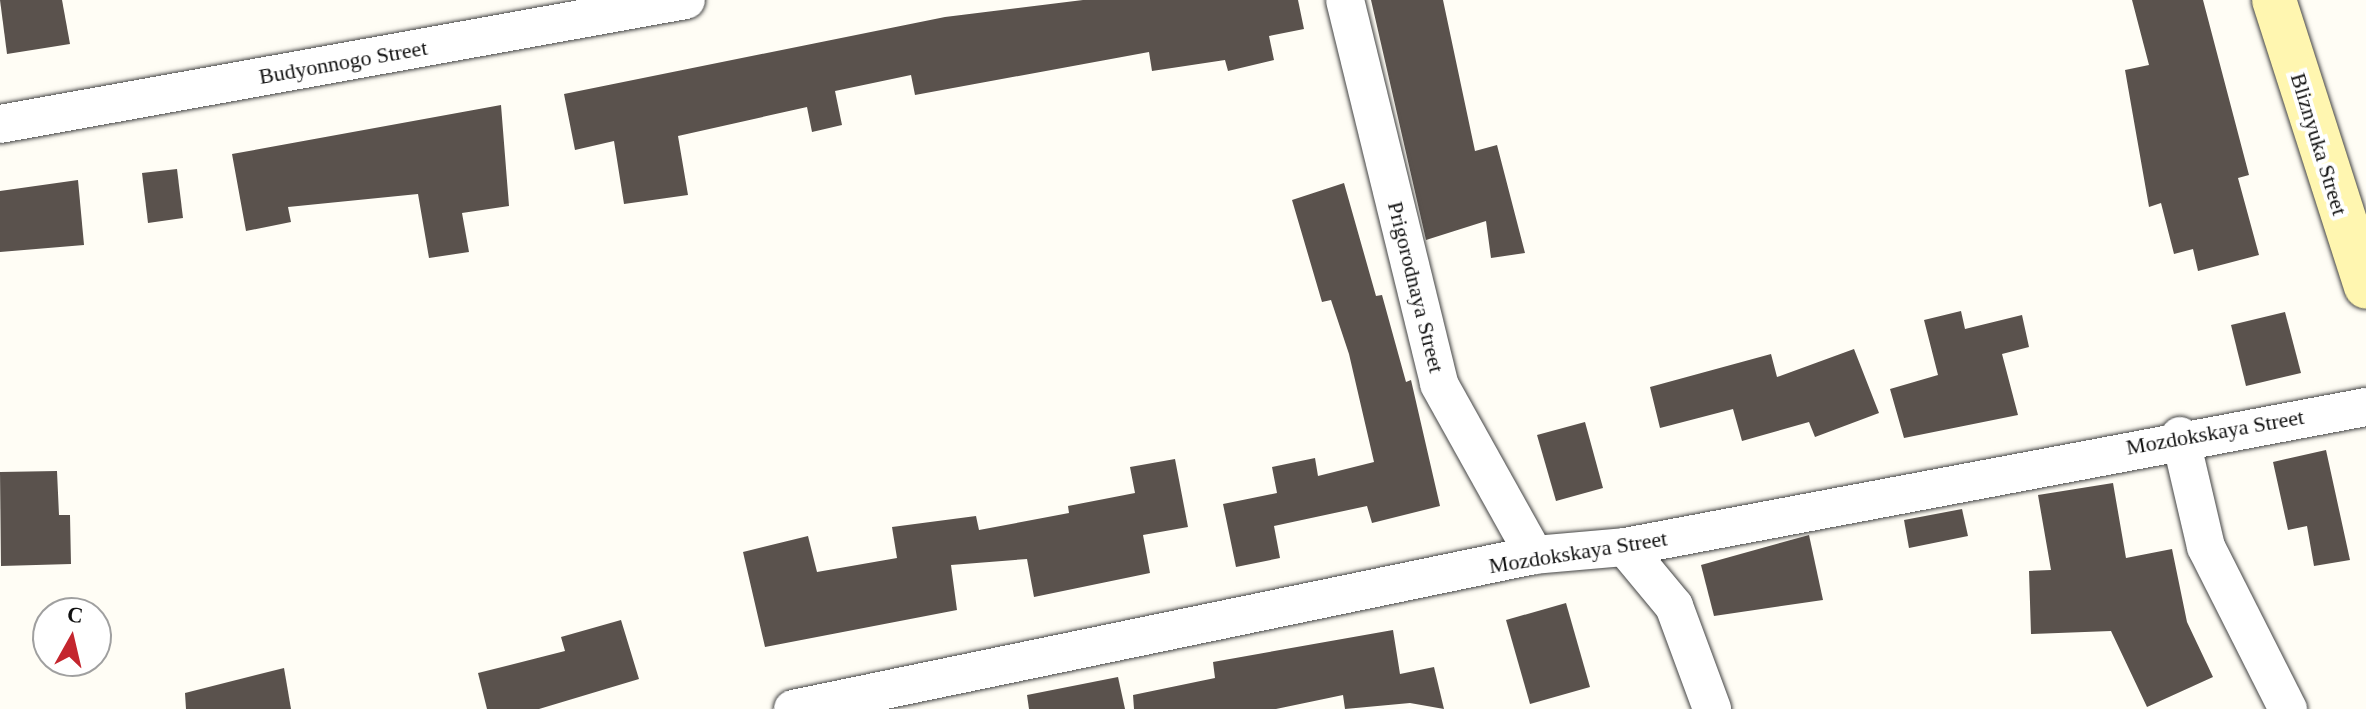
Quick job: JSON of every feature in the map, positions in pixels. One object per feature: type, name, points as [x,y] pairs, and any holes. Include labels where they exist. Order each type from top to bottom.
[{"type":"street","name":"Budyonnogo Street","points":[[0,124],[686,0]]},
{"type":"street","name":"Prigorodnaya Street","points":[[1345,0],[1439,384],[1534,555]]},
{"type":"street","name":"Bliznyuka Street","points":[[2274,0],[2366,287]]},
{"type":"street","name":"Mozdokskaya Street","points":[[793,709],[1534,555],[1625,547],[2180,436],[2366,407]]},
{"type":"street","points":[[2180,436],[2206,547],[2288,709]]},
{"type":"street","points":[[1625,547],[1674,606],[1712,709]]},
{"type":"building","points":[[0,0],[62,0],[70,44],[7,54]]},
{"type":"building","points":[[1083,0],[1298,0],[1304,29],[1269,36],[1274,60],[1228,71],[1225,60],[1152,71],[1149,52],[915,95],[911,75],[835,91],[842,125],[812,132],[807,107],[678,136],[688,195],[624,204],[614,141],[575,150],[564,94],[945,17]]},
{"type":"building","points":[[1371,0],[1443,0],[1475,151],[1497,145],[1525,253],[1491,258],[1486,221],[1426,240]]},
{"type":"building","points":[[2132,0],[2203,0],[2249,175],[2238,178],[2259,255],[2198,271],[2193,249],[2174,254],[2161,203],[2149,207],[2125,70],[2149,65]]},
{"type":"building","points":[[501,105],[509,206],[462,213],[469,252],[429,258],[418,194],[288,207],[291,222],[246,231],[232,154]]},
{"type":"building","points":[[177,169],[183,218],[148,223],[142,173]]},
{"type":"building","points":[[78,180],[84,245],[0,252],[0,191]]},
{"type":"building","points":[[1344,183],[1376,296],[1382,295],[1406,382],[1411,380],[1440,506],[1372,523],[1367,506],[1274,526],[1280,558],[1236,567],[1223,504],[1277,493],[1272,467],[1315,458],[1318,476],[1374,462],[1349,354],[1331,300],[1322,302],[1292,200]]},
{"type":"building","points":[[1961,311],[1965,329],[2022,315],[2029,347],[2002,354],[2018,415],[1904,438],[1890,389],[1938,375],[1924,320]]},
{"type":"building","points":[[2285,312],[2301,373],[2246,386],[2231,325]]},
{"type":"building","points":[[1854,349],[1879,413],[1815,437],[1809,422],[1742,441],[1733,409],[1660,428],[1650,387],[1771,354],[1777,377]]},
{"type":"building","points":[[1585,422],[1603,488],[1556,501],[1537,435]]},
{"type":"building","points":[[2326,450],[2350,560],[2314,566],[2307,526],[2288,530],[2273,462]]},
{"type":"building","points":[[1175,459],[1188,527],[1143,535],[1150,573],[1034,597],[1027,559],[951,565],[957,610],[765,647],[743,552],[808,536],[817,572],[897,558],[892,527],[976,516],[979,530],[1069,513],[1068,506],[1135,493],[1130,467]]},
{"type":"building","points":[[57,471],[59,515],[70,515],[71,564],[1,566],[0,472]]},
{"type":"building","points":[[2113,483],[2126,558],[2172,549],[2187,622],[2213,677],[2147,707],[2111,631],[2031,634],[2029,571],[2051,570],[2038,495]]},
{"type":"building","points":[[1962,509],[1968,536],[1909,548],[1904,520]]},
{"type":"building","points":[[1809,535],[1823,600],[1714,616],[1701,565]]},
{"type":"building","points":[[1566,603],[1590,687],[1530,704],[1506,620]]},
{"type":"building","points":[[621,620],[639,679],[539,709],[487,709],[478,673],[565,651],[561,637]]},
{"type":"building","points":[[1393,630],[1400,674],[1434,667],[1444,709],[1410,703],[1345,709],[1343,695],[1276,709],[1134,709],[1133,695],[1215,678],[1213,662]]},
{"type":"building","points":[[284,668],[291,709],[186,709],[185,693]]},
{"type":"building","points":[[1118,677],[1125,709],[1029,709],[1027,695]]}]
